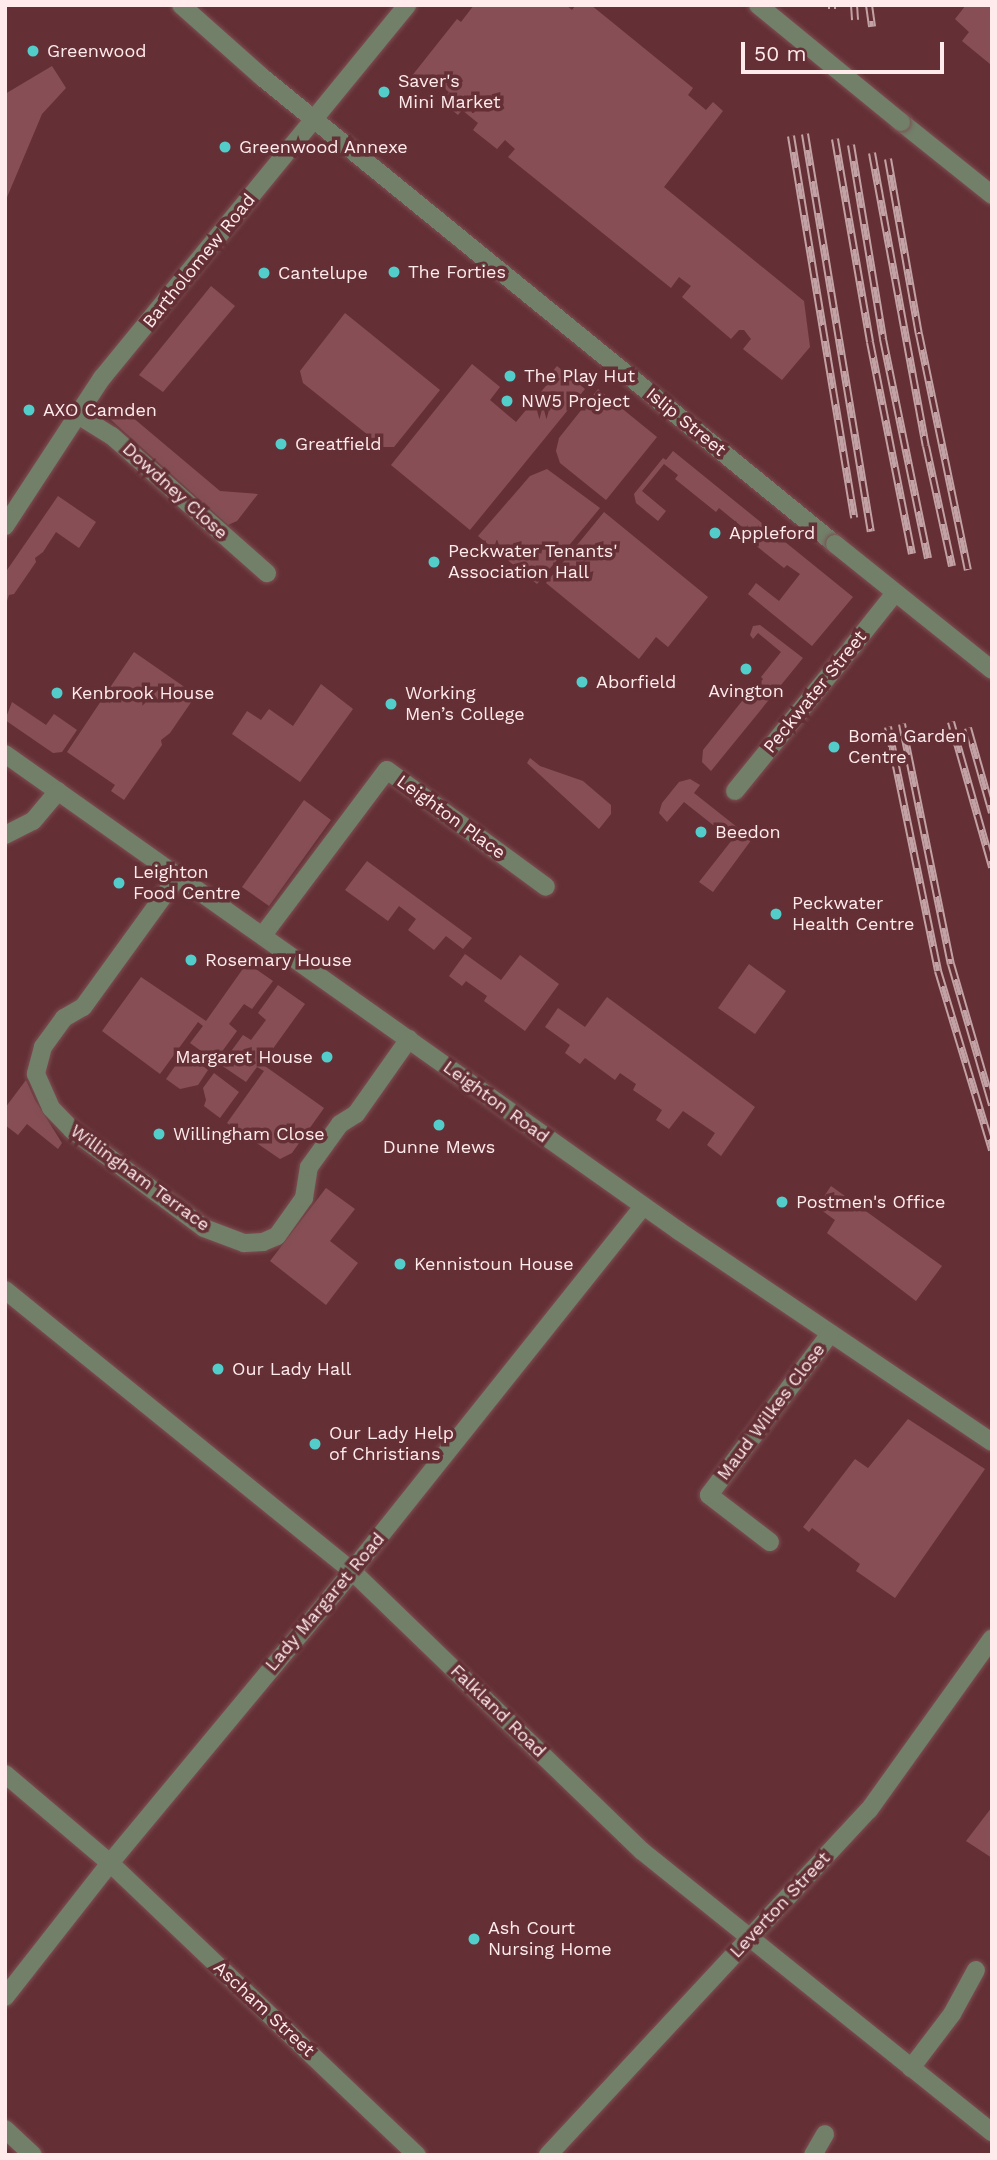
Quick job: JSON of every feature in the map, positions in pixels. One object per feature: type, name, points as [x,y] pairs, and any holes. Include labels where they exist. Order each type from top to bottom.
[{"type":"street","name":"Islip Street","points":[[181,5],[315,120],[992,670]]},
{"type":"street","name":"Bartholomew Road","points":[[5,526],[103,378],[407,5]]},
{"type":"street","points":[[758,5],[992,195]]},
{"type":"street","name":"Dowdney Close","points":[[78,415],[112,436],[267,573]]},
{"type":"street","name":"Peckwater Street","points":[[735,791],[895,593]]},
{"type":"street","name":"Leighton Road","points":[[5,754],[643,1206],[992,1442]]},
{"type":"street","name":"Leighton Place","points":[[263,935],[387,770],[546,887]]},
{"type":"street","points":[[5,835],[33,821],[58,791]]},
{"type":"street","name":"Willingham Terrace","points":[[178,876],[83,1007],[64,1018],[43,1046],[36,1074],[51,1108],[72,1130],[204,1228],[244,1243],[263,1242],[277,1236],[304,1198],[309,1167],[340,1124],[356,1114],[409,1039]]},
{"type":"street","name":"Lady Margaret Road","points":[[5,1997],[110,1863],[352,1571],[643,1206]]},
{"type":"street","name":"Falkland Road","points":[[5,1290],[352,1571],[642,1851],[748,1939],[992,2132]]},
{"type":"street","name":"Maud Wilkes Close","points":[[770,1542],[709,1495],[830,1334]]},
{"type":"street","name":"Leverton Street","points":[[548,2155],[869,1810],[992,1638]]},
{"type":"street","name":"Ascham Street","points":[[5,1774],[110,1863],[417,2155]]},
{"type":"street","points":[[911,2068],[952,2014],[976,1970]]},
{"type":"street","points":[[5,2129],[33,2155]]},
{"type":"street","points":[[813,2155],[825,2134]]},
{"type":"shaded area","points":[[474,5],[566,5],[572,10],[576,5],[591,5],[693,88],[688,95],[706,110],[713,102],[723,111],[664,187],[804,301],[810,347],[782,380],[743,349],[751,339],[744,330],[739,330],[731,339],[682,297],[691,286],[679,277],[671,288],[508,157],[515,149],[505,140],[497,149],[473,130],[478,123],[462,110],[458,115],[442,102],[449,92],[434,80],[427,89],[411,77],[457,19],[461,22]]},
{"type":"shaded area","points":[[966,5],[992,5],[990,64],[962,41],[969,32],[955,19]]},
{"type":"shaded area","points":[[52,66],[66,88],[42,114],[5,202],[5,94]]},
{"type":"shaded area","points":[[211,286],[235,306],[163,392],[139,375]]},
{"type":"shaded area","points":[[345,313],[440,390],[394,447],[383,447],[303,383],[300,371]]},
{"type":"shaded area","points":[[472,364],[500,387],[490,400],[516,422],[550,381],[547,378],[557,366],[585,389],[470,530],[391,465]]},
{"type":"shaded area","points":[[598,389],[657,437],[606,500],[560,463],[556,451],[559,438]]},
{"type":"shaded area","points":[[119,406],[220,491],[258,494],[237,521],[228,525],[110,419]]},
{"type":"shaded area","points":[[673,451],[853,597],[812,646],[748,594],[756,583],[779,601],[800,574],[787,565],[784,568],[744,536],[747,531],[719,508],[716,512],[675,479],[678,475],[664,464],[642,491],[666,511],[658,521],[636,503],[634,494],[663,458],[666,460]]},
{"type":"shaded area","points":[[547,469],[600,508],[537,584],[478,536],[530,476]]},
{"type":"shaded area","points":[[58,496],[96,522],[79,548],[56,532],[43,552],[35,558],[36,562],[14,594],[9,595],[5,607],[5,573]]},
{"type":"shaded area","points":[[604,512],[708,597],[668,647],[656,637],[639,659],[546,583]]},
{"type":"shaded area","points":[[760,625],[803,658],[711,771],[702,762],[703,750],[754,686],[756,688],[763,679],[761,677],[781,652],[758,633],[753,639],[750,635],[753,626]]},
{"type":"shaded area","points":[[134,652],[196,695],[170,733],[161,740],[162,745],[124,800],[111,791],[115,785],[67,752],[101,701],[106,700],[109,689]]},
{"type":"shaded area","points":[[321,684],[353,709],[300,782],[232,734],[247,711],[261,720],[269,709],[293,726]]},
{"type":"shaded area","points":[[12,702],[46,725],[54,714],[77,730],[62,752],[53,753],[5,720]]},
{"type":"shaded area","points":[[530,758],[540,766],[583,781],[611,805],[611,814],[599,829],[527,763]]},
{"type":"shaded area","points":[[690,779],[700,785],[694,793],[752,839],[713,892],[699,882],[732,840],[684,802],[667,822],[659,813],[662,803],[679,782]]},
{"type":"shaded area","points":[[304,800],[331,820],[269,906],[242,887]]},
{"type":"shaded area","points":[[367,861],[472,938],[463,949],[446,936],[434,950],[408,930],[416,919],[399,906],[388,921],[345,890]]},
{"type":"shaded area","points":[[465,954],[501,980],[520,955],[559,984],[525,1031],[484,1001],[487,996],[466,981],[462,986],[449,976]]},
{"type":"shaded area","points":[[247,963],[273,981],[252,1009],[244,1004],[229,1024],[237,1031],[215,1061],[190,1043],[203,1026],[198,1022],[160,1074],[102,1031],[141,977],[206,1021]]},
{"type":"shaded area","points":[[749,964],[786,991],[755,1034],[718,1008]]},
{"type":"shaded area","points":[[278,985],[305,1004],[262,1064],[324,1108],[292,1153],[280,1159],[227,1123],[264,1071],[257,1067],[246,1082],[221,1065],[243,1035],[251,1040],[266,1020],[258,1013]]},
{"type":"shaded area","points":[[607,997],[755,1107],[721,1156],[707,1145],[715,1133],[683,1111],[669,1129],[656,1120],[662,1110],[633,1090],[636,1084],[620,1073],[615,1080],[585,1058],[580,1064],[565,1053],[570,1045],[545,1027],[558,1008],[585,1027]]},
{"type":"shaded area","points":[[185,1052],[208,1070],[198,1085],[180,1089],[166,1079]]},
{"type":"shaded area","points":[[214,1073],[239,1092],[220,1118],[204,1106],[206,1100],[203,1088]]},
{"type":"shaded area","points":[[26,1080],[35,1100],[62,1143],[58,1149],[27,1124],[18,1135],[5,1125],[5,1108]]},
{"type":"shaded area","points":[[831,1186],[942,1266],[916,1301],[827,1233],[835,1220],[817,1207]]},
{"type":"shaded area","points":[[326,1188],[355,1209],[330,1241],[358,1263],[326,1305],[270,1261]]},
{"type":"shaded area","points":[[908,1419],[985,1469],[895,1598],[856,1571],[860,1564],[812,1528],[809,1532],[803,1527],[855,1459],[868,1468]]},
{"type":"shaded area","points":[[992,1807],[992,1858],[966,1841]]},
{"type":"railway","points":[[854,5],[855,20]]},
{"type":"railway","points":[[869,5],[872,27]]},
{"type":"railway","points":[[805,134],[871,532]]},
{"type":"railway","points":[[791,136],[854,518]]},
{"type":"railway","points":[[835,139],[870,342],[912,554]]},
{"type":"railway","points":[[851,145],[883,339],[928,558]]},
{"type":"railway","points":[[872,153],[926,446],[952,566]]},
{"type":"railway","points":[[888,159],[919,334],[968,570]]},
{"type":"railway","points":[[951,722],[992,867]]},
{"type":"railway","points":[[902,724],[951,964],[992,1105]]},
{"type":"railway","points":[[888,727],[938,971],[992,1150]]},
{"type":"railway","points":[[968,728],[992,813]]},
{"type":"place","name":"Greenwood","points":[[33,51]]},
{"type":"place","name":"Saver's Mini Market","points":[[384,92]]},
{"type":"place","name":"Greenwood Annexe","points":[[225,147]]},
{"type":"place","name":"The Forties","points":[[394,272]]},
{"type":"place","name":"Cantelupe","points":[[264,273]]},
{"type":"place","name":"The Play Hut","points":[[510,376]]},
{"type":"place","name":"NW5 Project","points":[[507,401]]},
{"type":"place","name":"AXO Camden","points":[[29,410]]},
{"type":"place","name":"Greatfield","points":[[281,444]]},
{"type":"place","name":"Appleford","points":[[715,533]]},
{"type":"place","name":"Peckwater Tenants' Association Hall","points":[[434,562]]},
{"type":"place","name":"Avington","points":[[746,669]]},
{"type":"place","name":"Aborfield","points":[[582,682]]},
{"type":"place","name":"Kenbrook House","points":[[57,693]]},
{"type":"place","name":"Working Men’s College","points":[[391,704]]},
{"type":"place","name":"Boma Garden Centre","points":[[834,747]]},
{"type":"place","name":"Beedon","points":[[701,832]]},
{"type":"place","name":"Leighton Food Centre","points":[[119,883]]},
{"type":"place","name":"Peckwater Health Centre","points":[[776,914]]},
{"type":"place","name":"Rosemary House","points":[[191,960]]},
{"type":"place","name":"Margaret House","points":[[327,1057]]},
{"type":"place","name":"Dunne Mews","points":[[439,1125]]},
{"type":"place","name":"Willingham Close","points":[[159,1134]]},
{"type":"place","name":"Postmen's Office","points":[[782,1202]]},
{"type":"place","name":"Kennistoun House","points":[[400,1264]]},
{"type":"place","name":"Our Lady Hall","points":[[218,1369]]},
{"type":"place","name":"Our Lady Help of Christians","points":[[315,1444]]},
{"type":"place","name":"Ash Court Nursing Home","points":[[474,1939]]}]
